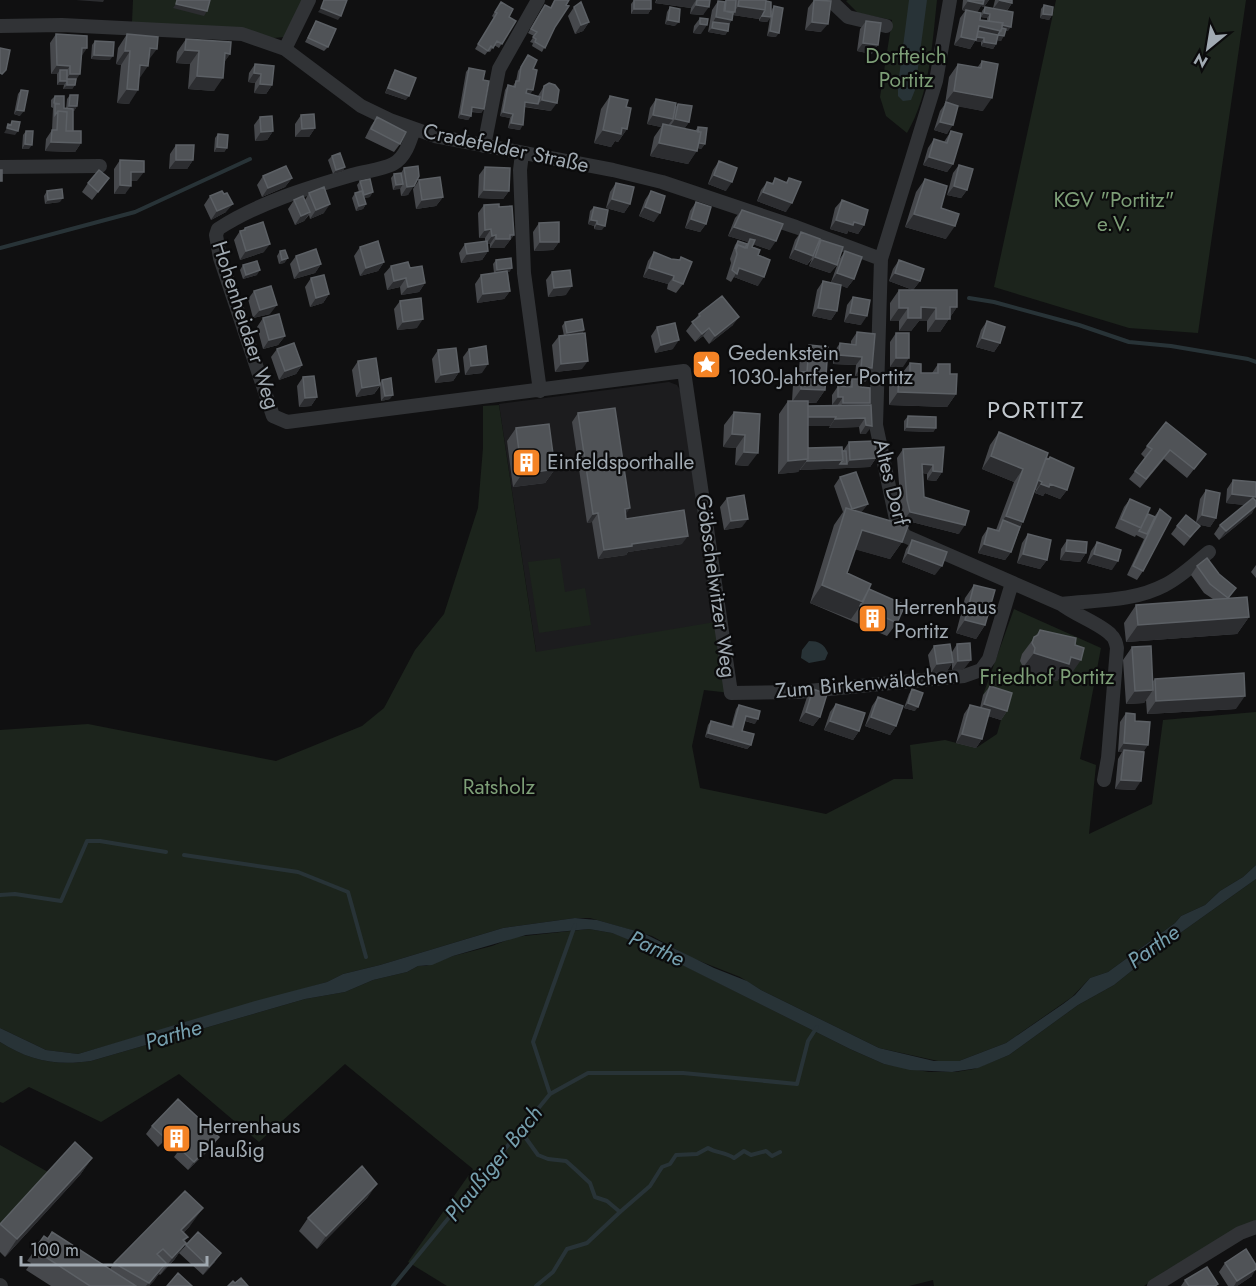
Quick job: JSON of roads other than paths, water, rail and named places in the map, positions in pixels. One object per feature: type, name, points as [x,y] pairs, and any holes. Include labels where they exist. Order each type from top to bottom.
[{"type":"street","points":[[285,49],[309,0]]},
{"type":"street","points":[[484,146],[499,69],[538,0]]},
{"type":"street","points":[[830,0],[848,17],[886,26]]},
{"type":"street","name":"Altes Dorf","points":[[950,0],[936,81],[881,258],[876,425],[897,524],[905,536],[1061,604],[1073,614],[1109,632],[1114,637],[1118,648],[1104,780]]},
{"type":"street","name":"Cradefelder Straße","points":[[0,26],[62,25],[242,34],[285,49],[361,106],[414,129],[435,136],[613,170],[662,182],[796,226],[881,258]]},
{"type":"street","name":"Hohenheidaer Weg","points":[[414,129],[404,153],[392,165],[353,174],[286,196],[229,221],[218,229],[216,235],[220,258],[273,416],[287,422],[684,371]]},
{"type":"street","points":[[522,154],[520,170],[524,273],[540,390]]},
{"type":"street","points":[[0,167],[100,166]]},
{"type":"street","name":"Göbschelwitzer Weg","points":[[684,371],[731,693]]},
{"type":"street","name":"Altes Dorf","points":[[1061,604],[1124,598],[1156,589],[1174,580],[1209,552]]},
{"type":"street","name":"Zum Birkenwäldchen","points":[[731,693],[798,692],[964,676],[981,670],[989,659],[1012,584]]},
{"type":"street","points":[[1154,1286],[1240,1233],[1256,1227]]},
{"type":"water","points":[[909,0],[927,0],[915,90],[911,100],[903,101],[898,96],[898,85]]},
{"type":"water","points":[[809,641],[818,642],[825,647],[828,653],[825,660],[809,663],[801,658],[802,650]]},
{"type":"water","name":"Parthe","points":[[1256,865],[1256,879],[1169,941],[1114,985],[1078,1005],[1009,1055],[978,1068],[952,1072],[910,1070],[884,1064],[642,945],[612,933],[589,929],[526,935],[453,956],[432,965],[418,966],[407,972],[373,980],[345,992],[305,999],[91,1061],[66,1063],[44,1061],[22,1054],[0,1042],[0,1028],[46,1050],[78,1054],[503,928],[575,918],[597,920],[643,933],[714,968],[747,981],[879,1048],[934,1061],[959,1061],[1006,1043],[1075,995],[1090,978],[1108,972],[1175,923],[1181,916],[1205,905]]},
{"type":"waterway","points":[[0,248],[135,212],[250,159]]},
{"type":"waterway","points":[[969,298],[994,302],[1079,325],[1129,342],[1171,346],[1256,362]]},
{"type":"waterway","points":[[0,895],[15,894],[61,901],[87,841],[166,852]]},
{"type":"waterway","points":[[184,855],[298,872],[348,892],[366,957]]},
{"type":"waterway","name":"Plaußiger Bach","points":[[393,1286],[550,1094],[533,1042],[575,925]]},
{"type":"waterway","points":[[550,1094],[588,1073],[683,1073],[797,1084],[808,1041],[817,1027]]},
{"type":"waterway","points":[[520,1130],[538,1155],[548,1159],[566,1161],[590,1183],[595,1197],[607,1201],[620,1212],[587,1243],[567,1249],[553,1272],[536,1286]]},
{"type":"waterway","points":[[620,1212],[650,1186],[662,1167],[670,1164],[676,1155],[697,1154],[708,1148],[734,1158],[744,1151],[751,1155],[766,1151],[772,1156],[780,1152]]},
{"type":"place","name":"Gedenkstein 1030-Jahrfeier Portitz","points":[[707,365]]},
{"type":"place","name":"Einfeldsporthalle","points":[[526,462]]},
{"type":"place","name":"Herrenhaus Portitz","points":[[873,619]]},
{"type":"place","name":"Herrenhaus Plaußig","points":[[177,1138]]},
{"type":"district","name":"PORTITZ","points":[[1036,410]]},
{"type":"park label","name":"Dorfteich Portitz","points":[[906,68]]},
{"type":"park label","name":"KGV \"Portitz\" e.V.","points":[[1114,212]]},
{"type":"park label","name":"Friedhof Portitz","points":[[1047,677]]},
{"type":"park label","name":"Ratsholz","points":[[499,787]]}]
